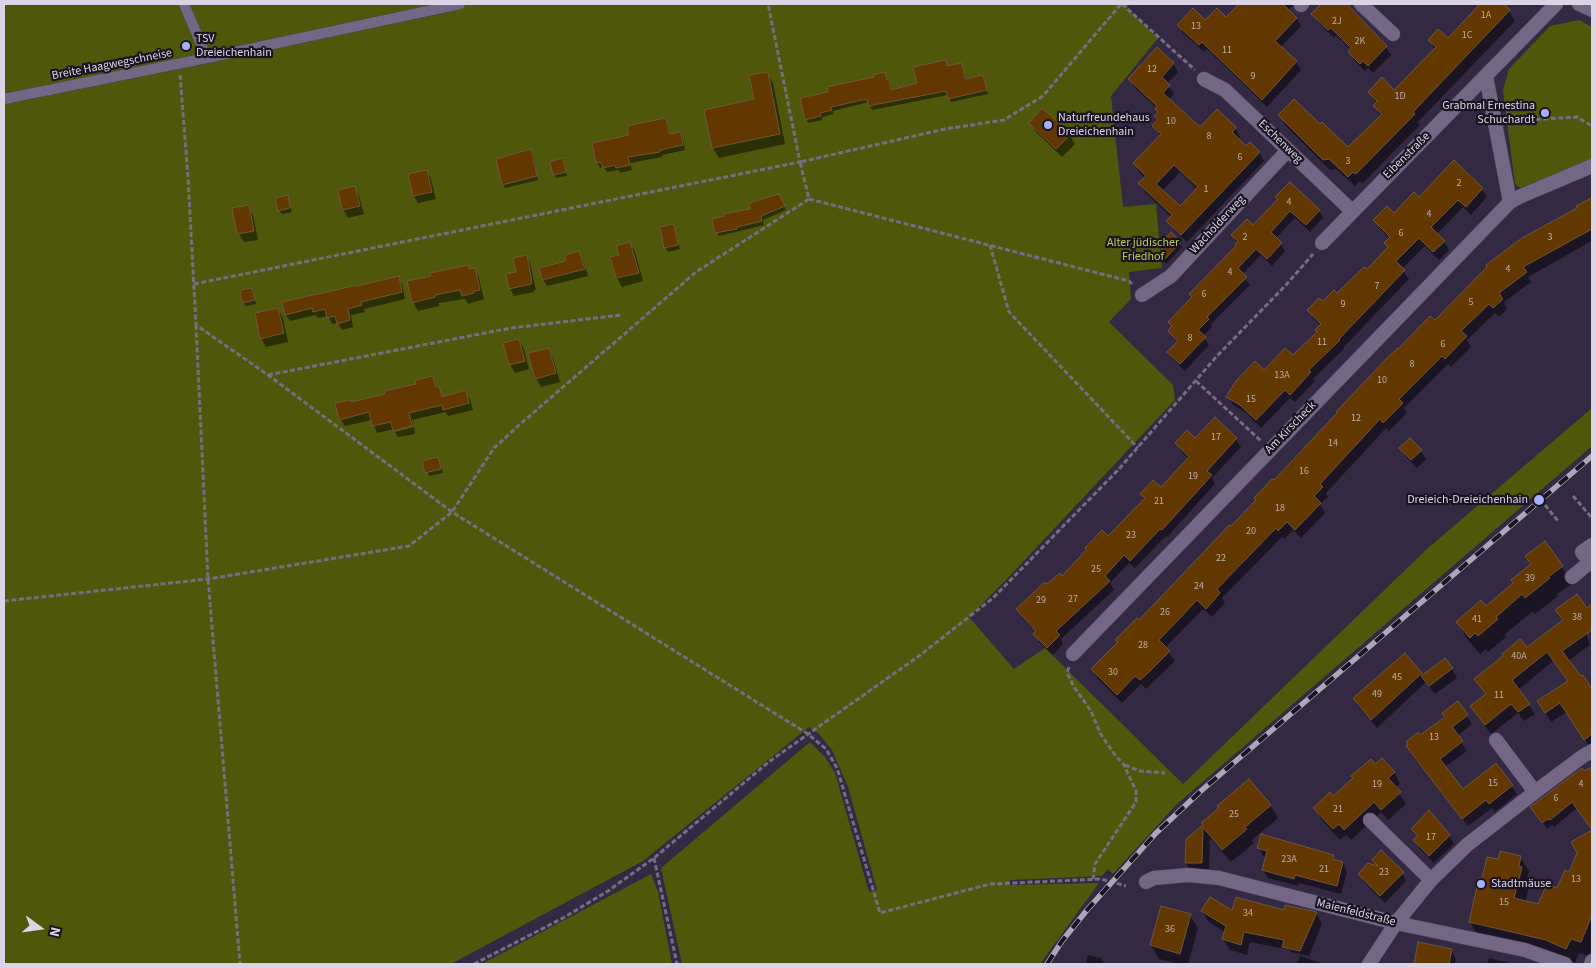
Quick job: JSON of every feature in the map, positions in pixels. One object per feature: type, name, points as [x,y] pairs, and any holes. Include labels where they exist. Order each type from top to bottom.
[{"type":"street","points":[[1361,4],[1393,34]]},
{"type":"street","name":"Eibenstraße","points":[[1322,244],[1352,211],[1556,4]]},
{"type":"street","points":[[1579,4],[1592,10]]},
{"type":"street","points":[[1486,76],[1510,202]]},
{"type":"street","name":"Eschenweg","points":[[1204,79],[1225,90],[1352,211]]},
{"type":"street","name":"Wacholderweg","points":[[1142,295],[1171,276],[1288,150]]},
{"type":"street","name":"Am Kirscheck","points":[[1073,654],[1510,202],[1592,166]]},
{"type":"street","points":[[1572,577],[1590,562],[1582,552],[1592,545]]},
{"type":"street","points":[[1496,740],[1534,792]]},
{"type":"street","points":[[1369,964],[1396,922],[1431,880],[1467,845],[1534,792],[1592,751]]},
{"type":"street","points":[[1370,820],[1431,880]]},
{"type":"street","name":"Maienfeldstraße","points":[[1146,882],[1154,878],[1188,876],[1219,878],[1396,922],[1525,950],[1565,964]]},
{"type":"lane","points":[[184,4],[207,58]]},
{"type":"lane","name":"Breite Haagwegschneise","points":[[4,99],[460,4]]},
{"type":"path","points":[[768,4],[809,200]]},
{"type":"path","points":[[194,284],[800,162],[945,129],[1004,120],[1043,96],[1122,4],[1204,79]]},
{"type":"path","points":[[179,64],[194,284],[208,580],[240,964]]},
{"type":"path","points":[[1492,107],[1526,120],[1577,118],[1592,126]]},
{"type":"path","points":[[4,601],[208,580],[408,546],[452,512],[494,448],[696,272],[809,200],[1129,281],[1142,295]]},
{"type":"path","points":[[474,964],[563,918],[608,891],[654,858],[770,761],[919,656],[993,598],[1138,448],[1217,356],[1286,285],[1322,244]]},
{"type":"path","points":[[990,245],[1009,312],[1138,448]]},
{"type":"path","points":[[268,375],[511,328],[621,315]]},
{"type":"path","points":[[196,325],[268,375],[452,512],[808,734],[826,749],[837,768],[880,912],[990,884],[1101,879],[1126,886]]},
{"type":"path","points":[[1196,382],[1270,450]]},
{"type":"path","points":[[1574,496],[1592,518]]},
{"type":"path","points":[[1545,505],[1558,521]]},
{"type":"path","points":[[1073,654],[1067,673],[1074,687],[1091,711],[1100,734],[1124,765],[1136,791],[1136,802],[1095,864],[1093,879]]},
{"type":"path","points":[[1124,765],[1140,771],[1165,773]]},
{"type":"path","points":[[654,858],[677,964]]},
{"type":"green space","name":"Alter jüdischer Friedhof","points":[[4,4],[1130,4],[1127,8],[1158,38],[1111,96],[1123,207],[1156,204],[1162,268],[1129,272],[1131,299],[1109,322],[1173,385],[1175,400],[969,617],[1014,669],[1045,648],[1183,784],[1428,548],[1592,408],[1592,446],[1177,804],[1113,874],[1108,869],[1102,876],[1010,880],[1010,885],[1099,883],[1040,964],[682,964],[661,868],[810,742],[825,757],[835,773],[869,892],[877,890],[848,787],[832,750],[819,734],[809,727],[643,861],[451,964],[4,964]]},
{"type":"green space","points":[[1579,20],[1592,27],[1592,160],[1520,188],[1515,184],[1503,90],[1509,69],[1550,26]]},
{"type":"green space","points":[[651,874],[658,892],[672,964],[482,964]]},
{"type":"building","points":[[1239,4],[1283,4],[1297,18],[1275,41],[1297,61],[1262,100],[1202,42],[1199,45],[1177,25],[1193,8],[1205,20],[1217,8],[1226,17]]},
{"type":"building","points":[[1321,4],[1347,4],[1387,46],[1368,66],[1363,61],[1360,64],[1348,52],[1351,48],[1331,28],[1328,30],[1311,14]]},
{"type":"building","points":[[1480,4],[1504,4],[1510,10],[1413,112],[1415,114],[1356,174],[1353,172],[1348,177],[1329,159],[1323,160],[1278,115],[1294,99],[1348,147],[1382,114],[1373,106],[1377,101],[1368,92],[1382,77],[1394,90],[1436,47],[1428,40],[1438,29],[1448,38]]},
{"type":"building","points":[[1157,47],[1174,63],[1162,77],[1170,85],[1163,93],[1200,127],[1217,109],[1235,126],[1236,128],[1232,132],[1246,146],[1250,142],[1260,152],[1181,235],[1166,221],[1172,215],[1138,183],[1146,176],[1133,163],[1161,134],[1152,126],[1158,119],[1154,116],[1158,112],[1155,109],[1157,106],[1128,79]],"holes":[[[1174,165],[1198,187],[1180,206],[1156,184]]]},
{"type":"building","points":[[946,60],[947,66],[962,63],[965,79],[983,75],[987,90],[948,99],[946,91],[868,106],[867,99],[831,107],[832,110],[820,113],[821,116],[805,120],[800,98],[828,92],[827,87],[874,77],[873,75],[885,72],[887,80],[889,79],[891,90],[917,83],[913,67]]},
{"type":"building","points":[[768,72],[780,134],[712,148],[704,110],[754,99],[749,75]]},
{"type":"building","points":[[1042,108],[1071,134],[1056,149],[1029,123]]},
{"type":"building","points":[[666,118],[669,134],[681,132],[683,145],[660,150],[660,152],[628,157],[630,165],[616,168],[615,165],[603,168],[601,162],[596,163],[592,143],[629,135],[627,126]]},
{"type":"building","points":[[531,149],[537,176],[502,185],[496,159]]},
{"type":"building","points":[[563,158],[566,172],[553,175],[550,162]]},
{"type":"building","points":[[1454,160],[1483,188],[1466,207],[1458,200],[1431,227],[1445,241],[1433,252],[1419,238],[1396,261],[1405,270],[1340,340],[1309,370],[1311,372],[1290,395],[1285,390],[1256,420],[1240,405],[1226,397],[1236,381],[1255,361],[1264,370],[1285,348],[1293,355],[1317,332],[1315,330],[1321,324],[1307,310],[1319,298],[1323,301],[1334,290],[1337,293],[1364,267],[1367,269],[1388,247],[1384,243],[1390,237],[1373,220],[1387,206],[1394,213],[1414,192],[1419,197]]},
{"type":"building","points":[[427,170],[432,192],[413,196],[408,174]]},
{"type":"building","points":[[1290,182],[1320,210],[1306,225],[1290,211],[1271,232],[1282,243],[1267,259],[1256,249],[1238,268],[1247,277],[1207,317],[1209,319],[1198,330],[1206,337],[1180,364],[1167,352],[1178,341],[1168,331],[1172,326],[1168,322],[1192,297],[1189,294],[1236,246],[1235,244],[1238,241],[1231,235],[1247,219],[1253,225],[1278,199],[1275,197]]},
{"type":"building","points":[[355,186],[360,206],[342,210],[338,190]]},
{"type":"building","points":[[779,194],[785,206],[761,216],[762,221],[737,227],[737,229],[715,233],[712,219],[724,216],[723,214],[750,209],[749,203]]},
{"type":"building","points":[[288,195],[290,208],[278,211],[275,198]]},
{"type":"building","points":[[1592,198],[1592,229],[1523,267],[1527,272],[1499,293],[1503,299],[1493,308],[1489,304],[1461,331],[1467,336],[1445,359],[1442,356],[1399,399],[1403,403],[1383,423],[1380,419],[1320,484],[1323,487],[1314,496],[1321,503],[1295,530],[1287,522],[1278,531],[1276,528],[1217,589],[1220,593],[1206,609],[1197,600],[1159,640],[1170,651],[1148,673],[1140,680],[1135,676],[1117,695],[1091,669],[1118,642],[1115,640],[1137,618],[1139,620],[1229,525],[1231,526],[1256,500],[1254,498],[1272,479],[1274,480],[1386,359],[1430,316],[1435,320],[1487,267],[1486,265],[1522,238]]},
{"type":"building","points":[[249,205],[254,231],[237,234],[232,208]]},
{"type":"building","points":[[674,224],[678,245],[664,248],[660,227]]},
{"type":"building","points":[[1171,232],[1181,242],[1163,261],[1161,242]]},
{"type":"building","points":[[630,242],[639,273],[616,278],[610,257],[619,255],[616,246]]},
{"type":"building","points":[[579,251],[585,269],[542,280],[539,268],[566,261],[565,255]]},
{"type":"building","points":[[527,255],[531,284],[509,289],[506,274],[516,272],[513,258]]},
{"type":"building","points":[[469,265],[469,269],[475,268],[480,290],[462,296],[460,290],[435,295],[435,297],[412,303],[407,281],[431,276],[430,273]]},
{"type":"building","points":[[399,276],[402,292],[361,302],[362,305],[348,309],[350,320],[337,324],[335,316],[327,318],[325,309],[313,312],[312,308],[285,315],[282,302]]},
{"type":"building","points":[[252,288],[255,300],[242,303],[240,290]]},
{"type":"building","points":[[278,308],[284,333],[260,339],[255,313]]},
{"type":"building","points":[[519,339],[525,361],[509,365],[503,343]]},
{"type":"building","points":[[549,348],[556,373],[535,379],[528,353]]},
{"type":"building","points":[[433,376],[436,387],[439,386],[442,397],[466,390],[469,403],[443,410],[442,405],[409,413],[412,426],[393,431],[391,422],[372,426],[369,412],[339,420],[335,403],[350,400],[351,402],[385,394],[384,391],[416,384],[415,380]]},
{"type":"building","points":[[1215,417],[1237,438],[1207,471],[1212,475],[1162,530],[1160,529],[1130,561],[1124,555],[1105,576],[1110,581],[1056,631],[1060,635],[1047,648],[1033,634],[1036,631],[1016,609],[1045,582],[1047,584],[1060,573],[1062,576],[1102,530],[1108,536],[1145,498],[1140,494],[1153,480],[1161,487],[1189,457],[1175,443],[1187,430],[1195,438]]},
{"type":"building","points":[[1410,438],[1422,450],[1411,460],[1399,448]]},
{"type":"building","points":[[438,457],[441,469],[425,473],[422,461]]},
{"type":"building","points":[[1545,541],[1563,566],[1525,598],[1522,594],[1496,617],[1498,619],[1478,636],[1475,633],[1470,638],[1456,622],[1481,600],[1486,606],[1513,583],[1511,580],[1531,564],[1525,556]]},
{"type":"building","points":[[1577,594],[1587,608],[1592,604],[1592,630],[1562,651],[1581,676],[1583,675],[1592,689],[1592,734],[1584,740],[1560,703],[1545,713],[1537,701],[1568,681],[1547,652],[1512,680],[1530,704],[1518,712],[1511,704],[1485,725],[1470,706],[1486,694],[1474,679],[1503,656],[1502,654],[1520,639],[1527,647],[1563,620],[1555,610]]},
{"type":"building","points":[[1405,653],[1422,673],[1371,720],[1353,698]]},
{"type":"building","points":[[1445,658],[1453,668],[1429,686],[1421,676]]},
{"type":"building","points":[[1458,701],[1468,715],[1452,727],[1463,741],[1440,759],[1463,789],[1496,763],[1513,785],[1489,804],[1486,800],[1462,819],[1406,746],[1408,744],[1406,742],[1418,732],[1420,735],[1445,717],[1442,713]]},
{"type":"building","points":[[1382,758],[1395,772],[1388,778],[1401,792],[1381,810],[1374,802],[1344,830],[1339,824],[1333,829],[1313,808],[1330,792],[1333,796],[1353,778],[1351,776],[1371,759],[1375,764]]},
{"type":"building","points":[[1592,767],[1592,830],[1572,802],[1550,820],[1548,819],[1542,823],[1530,807],[1582,768],[1584,771]]},
{"type":"building","points":[[1249,779],[1271,805],[1222,850],[1203,827],[1202,863],[1185,863],[1186,839],[1219,808],[1217,806]]},
{"type":"building","points":[[1429,810],[1450,835],[1429,856],[1413,840],[1418,836],[1411,829]]},
{"type":"building","points":[[1592,830],[1592,915],[1581,942],[1571,939],[1566,949],[1546,940],[1469,922],[1479,878],[1482,878],[1487,857],[1498,859],[1500,851],[1521,856],[1519,866],[1522,867],[1514,898],[1538,904],[1547,884],[1557,888],[1565,870],[1569,872],[1577,853],[1571,842]]},
{"type":"building","points":[[1261,834],[1334,855],[1333,859],[1343,862],[1337,886],[1295,875],[1294,879],[1262,870],[1267,851],[1257,848]]},
{"type":"building","points":[[1381,850],[1404,872],[1380,896],[1358,874],[1368,863],[1378,866],[1372,860]]},
{"type":"building","points":[[1210,897],[1232,910],[1236,897],[1284,910],[1285,905],[1317,912],[1300,951],[1282,947],[1284,940],[1244,932],[1241,945],[1222,939],[1226,926],[1201,911]]},
{"type":"building","points":[[1161,906],[1191,914],[1180,954],[1150,945]]},
{"type":"building","points":[[1418,942],[1452,949],[1449,964],[1414,964]]},
{"type":"railway","points":[[1047,964],[1062,941],[1087,910],[1156,833],[1202,790],[1592,456]]},
{"type":"place","name":"TSV Dreieichenhain","points":[[186,46]]},
{"type":"place","name":"Grabmal Ernestina Schuchardt","points":[[1545,113]]},
{"type":"place","name":"Naturfreundehaus Dreieichenhain","points":[[1048,125]]},
{"type":"place","name":"Dreieich-Dreieichenhain","points":[[1539,500]]},
{"type":"place","name":"Stadtmäuse","points":[[1481,884]]}]
